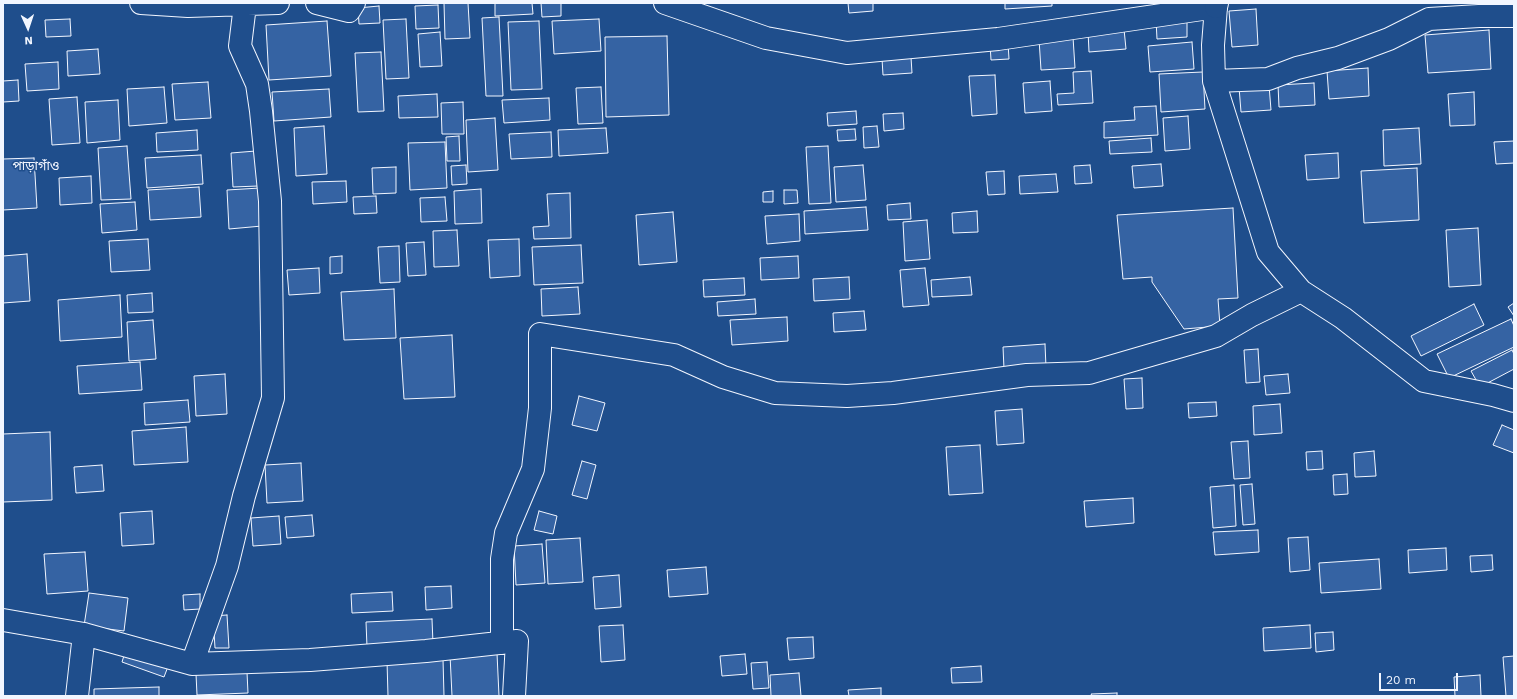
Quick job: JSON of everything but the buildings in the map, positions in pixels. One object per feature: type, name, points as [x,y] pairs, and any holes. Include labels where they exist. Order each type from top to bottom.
[{"type":"street","points":[[141,3],[188,6],[278,3]]},
{"type":"street","points":[[317,3],[349,11],[354,3]]},
{"type":"street","points":[[669,3],[766,38],[847,54],[998,39],[1217,5],[1213,45],[1214,81],[1268,252],[1301,291],[1343,318],[1424,381],[1493,395],[1514,401]]},
{"type":"street","points":[[192,664],[227,566],[244,496],[273,398],[270,201],[257,84],[240,46],[245,5]]},
{"type":"street","points":[[1214,81],[1268,78],[1298,68],[1338,58],[1390,39],[1429,19],[1479,16],[1514,16]]},
{"type":"street","points":[[502,642],[502,559],[506,533],[533,469],[540,408],[540,334],[674,355],[723,377],[775,393],[847,396],[893,393],[1027,375],[1090,373],[1216,336],[1252,315],[1301,291]]},
{"type":"street","points":[[3,620],[84,634],[192,664],[318,659],[426,651],[518,641],[514,696]]},
{"type":"street","points":[[77,696],[84,634]]},
{"type":"district","name":"পাড়াগাঁও","points":[[36,166]]}]
